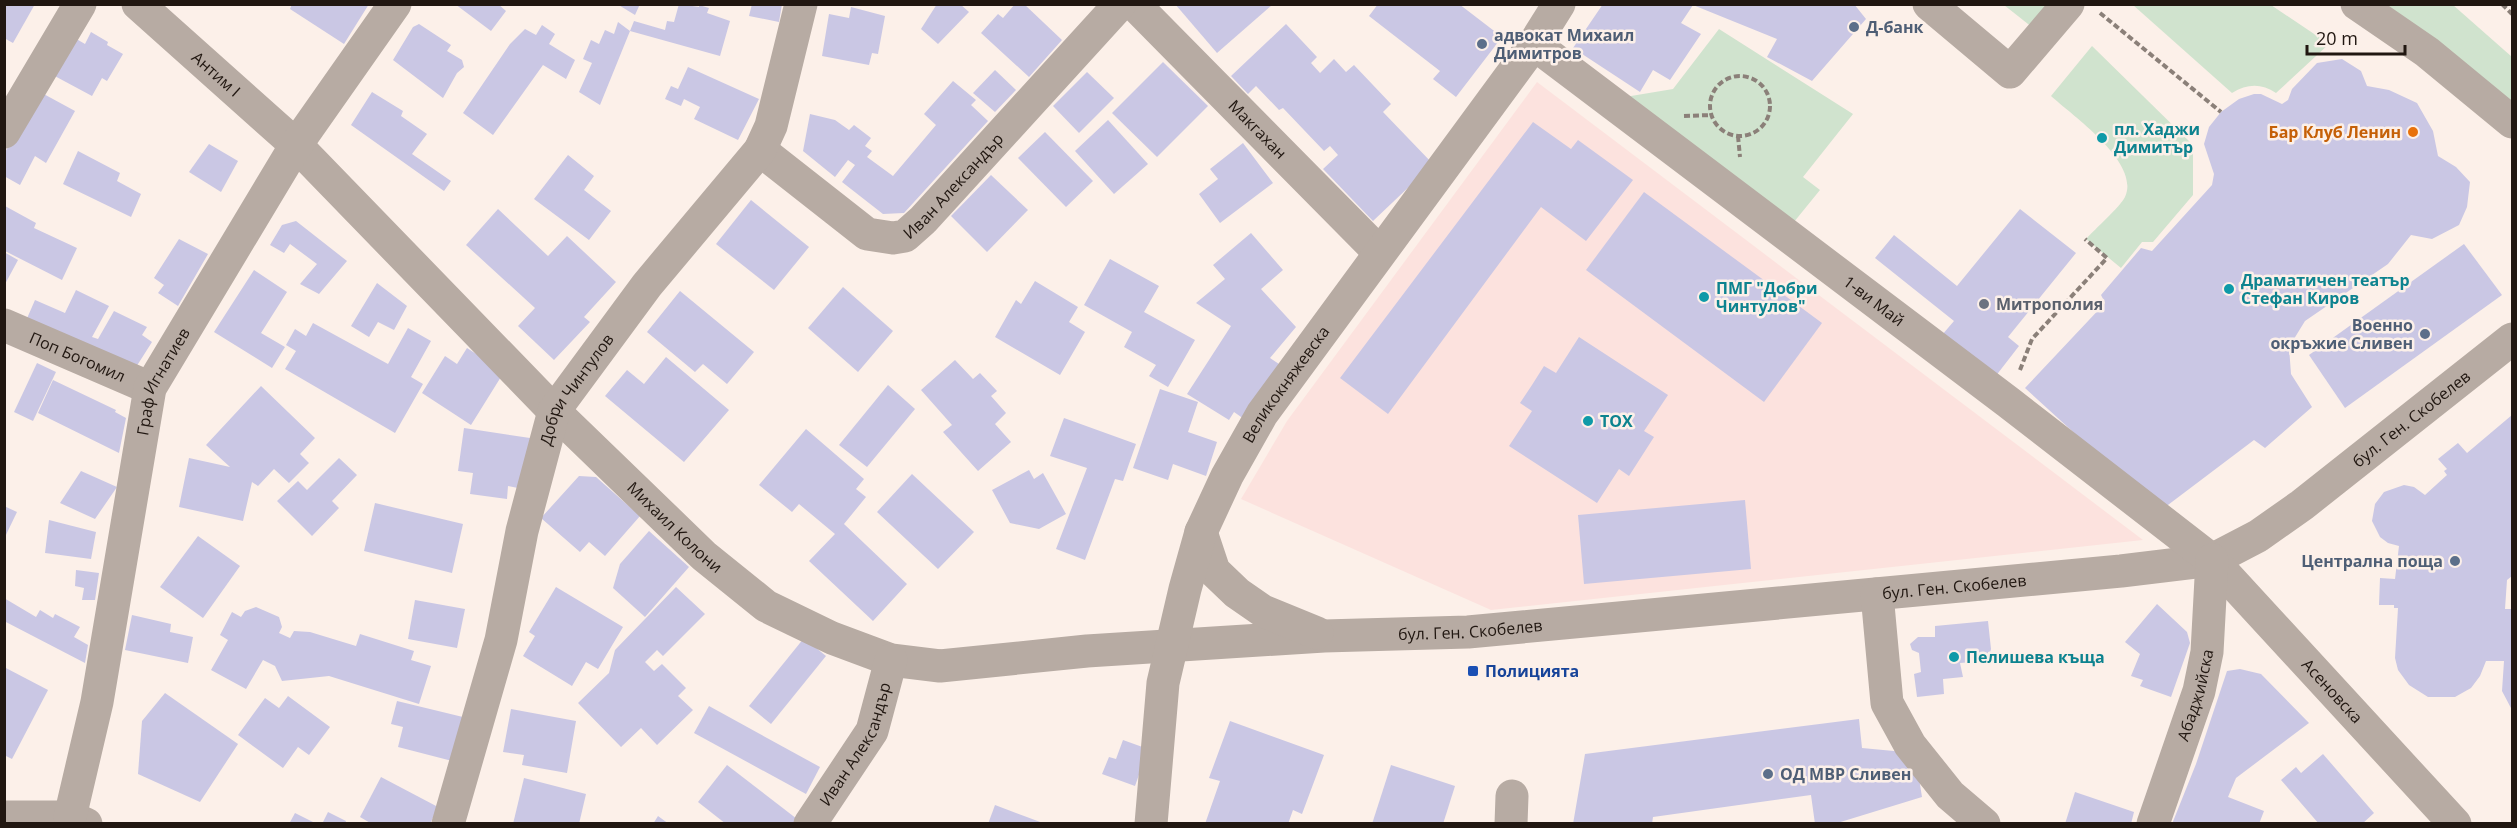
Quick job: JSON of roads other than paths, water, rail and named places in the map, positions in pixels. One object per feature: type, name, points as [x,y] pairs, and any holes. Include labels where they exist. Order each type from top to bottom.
[{"type":"street","points":[[4,132],[80,4]]},
{"type":"street","name":"Антим I","points":[[138,4],[296,145]]},
{"type":"street","name":"Граф Игнатиев","points":[[78,820],[150,388],[296,145],[395,4]]},
{"type":"street","name":"Добри Чинтулов","points":[[448,824],[501,640],[522,531],[554,411],[647,285],[760,150],[771,126],[801,4]]},
{"type":"street","name":"Иван Александър","points":[[760,150],[867,234],[880,238],[904,236],[923,220],[1120,4]]},
{"type":"street","name":"Макгахан","points":[[1134,4],[1379,252]]},
{"type":"street","name":"Великокняжевска","points":[[1151,824],[1162,683],[1201,532],[1227,476],[1262,414],[1534,44],[1559,4]]},
{"type":"street","points":[[1929,4],[2010,72],[2068,4]]},
{"type":"street","points":[[2357,4],[2427,52],[2512,122]]},
{"type":"street","name":"1-ви Май","points":[[1534,44],[2008,402],[2212,560]]},
{"type":"street","name":"Михаил Колони","points":[[296,145],[554,411],[704,556],[766,606],[832,638],[891,660],[940,666],[1087,651],[1171,647]]},
{"type":"street","name":"Поп Богомил","points":[[4,325],[150,388]]},
{"type":"street","name":"бул. Ген. Скобелев","points":[[1171,647],[1324,636],[1468,632],[2121,571],[2212,560],[2258,536],[2302,505],[2512,339]]},
{"type":"street","points":[[1201,532],[1214,571],[1237,593],[1263,611],[1324,636]]},
{"type":"street","name":"Абаджийска","points":[[2153,824],[2199,691],[2207,652],[2212,560]]},
{"type":"street","name":"Асеновска","points":[[2212,560],[2455,824]]},
{"type":"street","points":[[1877,594],[1887,703],[1910,745],[1950,795],[1984,824]]},
{"type":"street","name":"Иван Александър","points":[[810,824],[872,731],[891,660]]},
{"type":"street","points":[[4,817],[78,820]]},
{"type":"place","name":"Д-банк","points":[[1854,27]]},
{"type":"place","name":"адвокат Михаил Димитров","points":[[1482,44]]},
{"type":"place","name":"Бар Клуб Ленин","points":[[2413,132]]},
{"type":"place","name":"пл. Хаджи Димитър","points":[[2102,138]]},
{"type":"place","name":"Драматичен театър Стефан Киров","points":[[2229,289]]},
{"type":"place","name":"ПМГ \"Добри Чинтулов\"","points":[[1704,297]]},
{"type":"place","name":"Митрополия","points":[[1984,304]]},
{"type":"place","name":"Военно окръжие Сливен","points":[[2425,334]]},
{"type":"place","name":"ТОХ","points":[[1588,421]]},
{"type":"place","name":"Централна поща","points":[[2455,561]]},
{"type":"place","name":"Пелишева къща","points":[[1954,657]]},
{"type":"place","name":"Полицията","points":[[1473,671]]},
{"type":"place","name":"ОД МВР Сливен","points":[[1768,774]]}]
